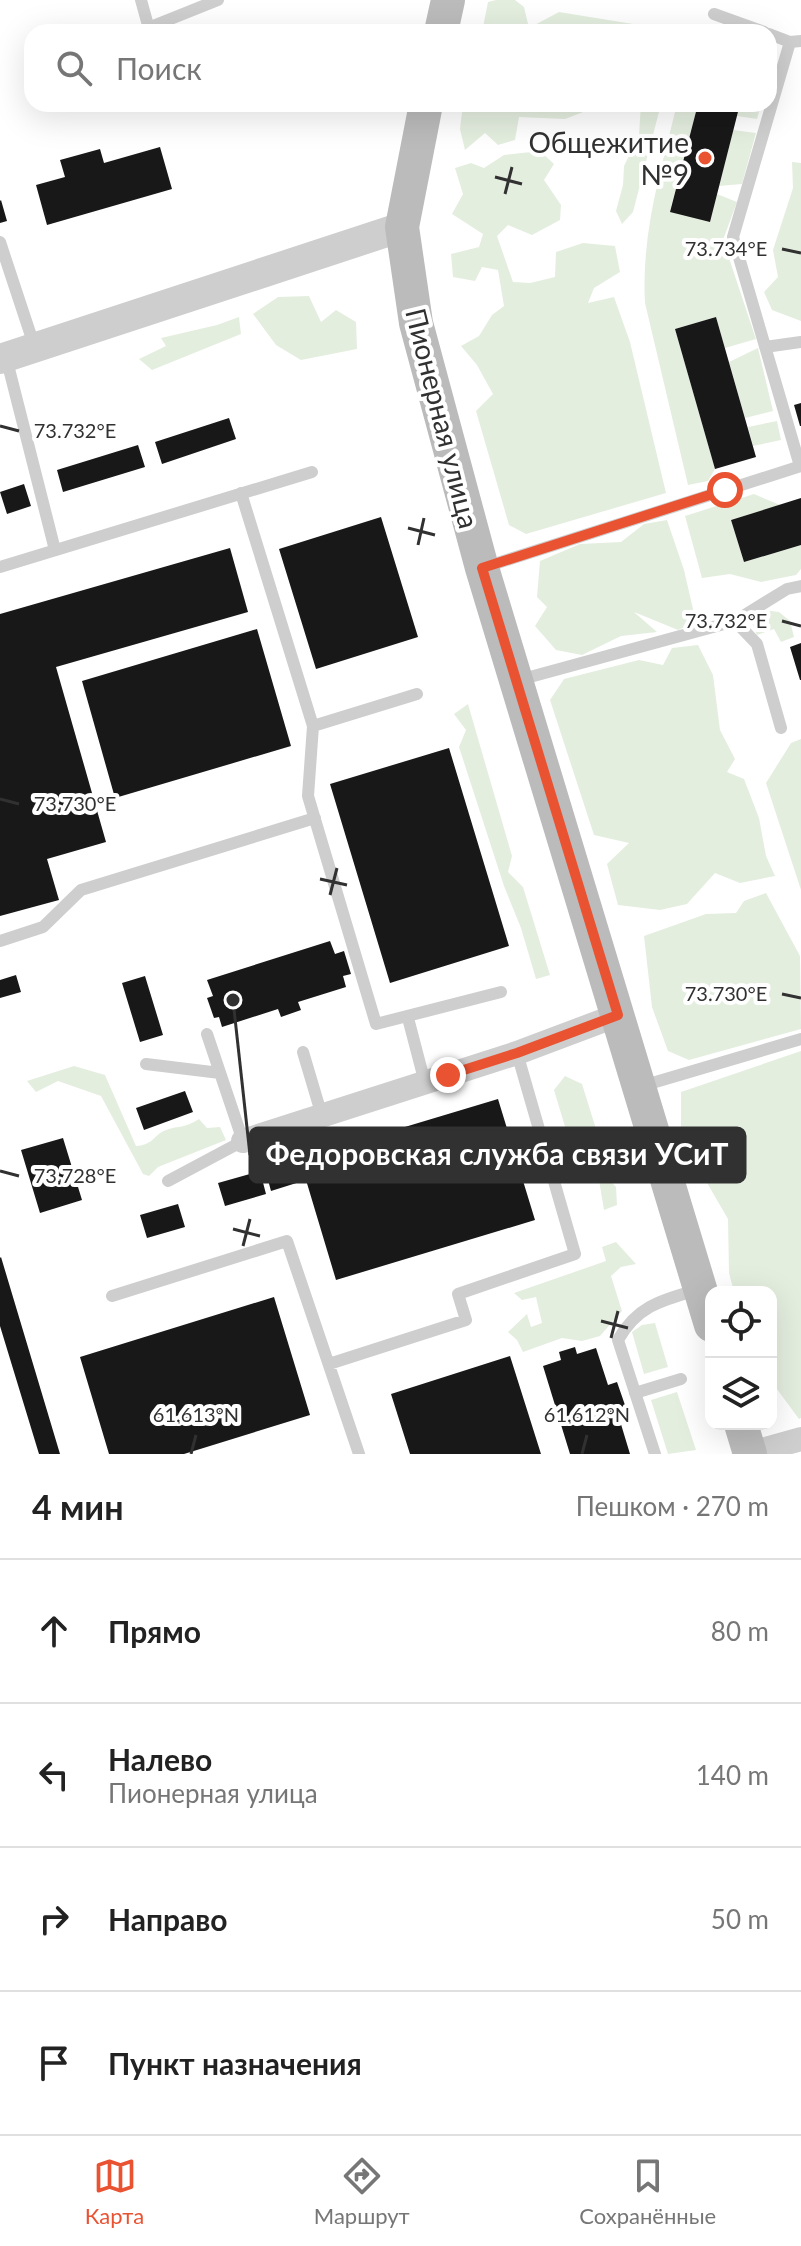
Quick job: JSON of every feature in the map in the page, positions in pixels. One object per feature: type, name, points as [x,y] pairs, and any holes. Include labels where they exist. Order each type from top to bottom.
[{"type":"main road","points":[[443,24],[448,0]]},
{"type":"main road","name":"Пионерная улица","points":[[424,112],[402,227],[416,323],[482,568],[705,1305]]},
{"type":"main road","points":[[743,1430],[749,1454]]},
{"type":"street","points":[[3,358],[402,227]]},
{"type":"street","points":[[243,1141],[517,1053],[618,1015]]},
{"type":"street","points":[[749,1454],[801,1439]]},
{"type":"lane","points":[[141,0],[143,24]]},
{"type":"lane","points":[[161,24],[218,0]]},
{"type":"lane","points":[[714,14],[741,24]]},
{"type":"lane","points":[[777,101],[796,42]]},
{"type":"lane","points":[[482,568],[800,466],[733,237],[773,112]]},
{"type":"lane","points":[[0,242],[4,266],[35,348]]},
{"type":"lane","points":[[765,347],[801,342]]},
{"type":"lane","points":[[3,358],[55,550]]},
{"type":"lane","points":[[0,567],[312,472]]},
{"type":"lane","points":[[241,493],[313,726],[308,796],[376,1024],[501,992]]},
{"type":"lane","points":[[516,680],[735,621],[787,589],[801,586]]},
{"type":"lane","points":[[735,621],[757,644],[781,728]]},
{"type":"lane","points":[[313,726],[417,694]]},
{"type":"lane","points":[[0,941],[43,927],[81,890],[315,818]]},
{"type":"lane","points":[[408,1018],[425,1083]]},
{"type":"lane","points":[[168,1181],[243,1141],[207,1034]]},
{"type":"lane","points":[[639,1087],[801,1039]]},
{"type":"lane","points":[[303,1052],[322,1116]]},
{"type":"lane","points":[[329,1364],[466,1320],[458,1294],[575,1254],[517,1053]]},
{"type":"lane","points":[[146,1064],[220,1073]]},
{"type":"lane","points":[[112,1296],[287,1241],[359,1454]]},
{"type":"lane","points":[[655,1454],[618,1340],[627,1323],[657,1302],[700,1289]]},
{"type":"lane","points":[[635,1393],[681,1379]]},
{"type":"green space","points":[[515,0],[524,7],[528,24],[484,24],[488,2]]},
{"type":"green space","points":[[559,12],[633,24],[536,24]]},
{"type":"green space","points":[[462,112],[583,112],[565,119],[519,117],[515,140],[498,145],[485,133],[465,150],[460,129]]},
{"type":"green space","points":[[640,112],[659,112],[633,212],[622,224],[616,211],[624,166],[639,135]]},
{"type":"green space","points":[[675,112],[696,112],[670,211],[717,194],[737,202],[723,240],[756,339],[725,348],[716,317],[675,329],[715,469],[708,481],[688,485],[645,303],[646,252]]},
{"type":"green space","points":[[738,112],[759,112],[757,119],[737,116]]},
{"type":"green space","points":[[733,130],[756,133],[742,184],[719,186]]},
{"type":"green space","points":[[540,151],[554,164],[544,180],[561,205],[560,220],[532,235],[508,225],[497,236],[513,282],[530,283],[555,277],[556,252],[583,243],[615,246],[620,272],[594,288],[588,303],[614,297],[630,342],[666,493],[526,534],[509,525],[476,411],[493,394],[477,365],[461,346],[479,336],[492,315],[504,306],[498,270],[482,267],[475,281],[453,277],[451,254],[479,247],[483,234],[452,214],[463,194],[455,168],[471,163],[484,168],[504,155]]},
{"type":"green space","points":[[792,162],[801,163],[801,321],[772,310],[764,292],[778,277],[773,250],[793,188]]},
{"type":"green space","points":[[309,296],[321,322],[336,310],[356,322],[357,349],[301,360],[276,345],[253,314],[278,297]]},
{"type":"green space","points":[[239,317],[241,334],[152,370],[139,359],[166,346],[161,338]]},
{"type":"green space","points":[[758,348],[773,411],[745,418],[729,362]]},
{"type":"green space","points":[[777,421],[781,440],[753,446],[748,427]]},
{"type":"green space","points":[[754,494],[780,505],[731,520],[744,562],[801,545],[801,569],[796,575],[761,582],[730,574],[702,578],[685,516]]},
{"type":"green space","points":[[667,520],[684,570],[696,622],[678,630],[634,612],[657,632],[621,636],[582,655],[556,650],[535,626],[547,607],[537,597],[540,561],[580,544],[621,542],[644,524]]},
{"type":"green space","points":[[763,610],[779,612],[790,621],[794,637],[781,642],[774,629],[757,635],[751,621]]},
{"type":"green space","points":[[698,645],[713,675],[720,730],[735,759],[727,772],[744,779],[759,818],[766,856],[775,876],[740,883],[715,873],[687,904],[660,910],[618,905],[607,864],[629,843],[594,835],[550,700],[564,679],[639,660],[663,665],[672,648]]},
{"type":"green space","points":[[468,704],[512,856],[508,872],[523,887],[550,975],[536,979],[459,747],[466,730],[454,714]]},
{"type":"green space","points":[[801,739],[801,890],[766,783],[791,743]]},
{"type":"green space","points":[[766,893],[800,956],[801,1029],[689,1060],[668,1051],[652,1007],[644,936],[706,914],[736,913],[744,901]]},
{"type":"green space","points":[[801,1051],[799,1419],[777,1389],[777,1286],[732,1286],[729,1273],[728,1219],[681,1138],[681,1092]]},
{"type":"green space","points":[[74,1066],[105,1075],[136,1146],[146,1144],[166,1130],[199,1119],[207,1128],[220,1127],[226,1140],[158,1167],[149,1176],[143,1174],[101,1096],[58,1081],[36,1092],[27,1081]]},
{"type":"green space","points":[[565,1076],[582,1084],[605,1158],[604,1174],[616,1187],[617,1205],[604,1210],[598,1174],[575,1160],[554,1090]]},
{"type":"green space","points":[[616,1242],[636,1264],[621,1267],[611,1276],[622,1311],[600,1336],[582,1341],[562,1338],[523,1352],[508,1332],[527,1314],[531,1327],[542,1323],[536,1297],[522,1300],[514,1293],[606,1261],[602,1247]]},
{"type":"green space","points":[[655,1323],[668,1367],[644,1374],[632,1332],[642,1325]]},
{"type":"green space","points":[[677,1392],[696,1450],[668,1454],[651,1400]]},
{"type":"building","name":"Общежитие №9","points":[[696,112],[738,112],[710,222],[670,212]]},
{"type":"building","points":[[160,147],[172,189],[47,225],[36,185],[65,177],[60,160],[100,149],[104,163]]},
{"type":"building","points":[[0,201],[7,221],[0,223]]},
{"type":"building","points":[[716,317],[756,457],[715,469],[675,329]]},
{"type":"building","points":[[801,403],[801,426],[800,426],[794,405]]},
{"type":"building","points":[[229,418],[236,439],[162,464],[155,442]]},
{"type":"building","points":[[138,445],[145,467],[63,492],[57,470]]},
{"type":"building","points":[[24,484],[31,506],[7,514],[0,492]]},
{"type":"building","points":[[801,498],[801,545],[744,562],[731,520]]},
{"type":"building","points":[[381,517],[418,637],[316,669],[279,549]]},
{"type":"building","points":[[230,548],[248,612],[56,667],[106,842],[47,859],[59,900],[0,916],[0,614]]},
{"type":"building","points":[[257,629],[291,746],[115,798],[82,681]]},
{"type":"building","points":[[801,643],[801,680],[800,680],[790,647]]},
{"type":"building","points":[[449,748],[509,946],[390,983],[330,784]]},
{"type":"building","points":[[330,941],[335,954],[344,951],[351,974],[343,976],[346,987],[298,1002],[301,1010],[281,1017],[278,1009],[222,1027],[219,1017],[214,1018],[207,998],[213,996],[207,980]]},
{"type":"building","points":[[16,975],[21,992],[0,998],[0,980]]},
{"type":"building","points":[[145,976],[163,1035],[140,1042],[122,983]]},
{"type":"building","points":[[185,1091],[193,1112],[144,1130],[136,1108]]},
{"type":"building","points":[[498,1099],[535,1220],[336,1280],[306,1180],[271,1191],[265,1169]]},
{"type":"building","points":[[63,1138],[82,1200],[40,1213],[21,1150]]},
{"type":"building","points":[[260,1171],[266,1194],[225,1206],[218,1183]]},
{"type":"building","points":[[178,1204],[185,1227],[147,1238],[140,1215]]},
{"type":"building","points":[[0,1258],[60,1454],[39,1454],[0,1326]]},
{"type":"building","points":[[274,1297],[310,1415],[184,1454],[109,1454],[80,1357]]},
{"type":"building","points":[[575,1347],[577,1354],[596,1348],[608,1385],[617,1382],[626,1408],[617,1411],[630,1454],[570,1454],[543,1366],[561,1360],[559,1352]]},
{"type":"building","points":[[510,1356],[541,1454],[410,1454],[391,1394]]},
{"type":"place","name":"Общежитие №9","points":[[705,158]]},
{"type":"place","name":"Федоровская служба связи УСиТ","points":[[233,1000]]},
{"type":"route","points":[[448,1075],[618,1015],[482,568],[725,490]]}]
